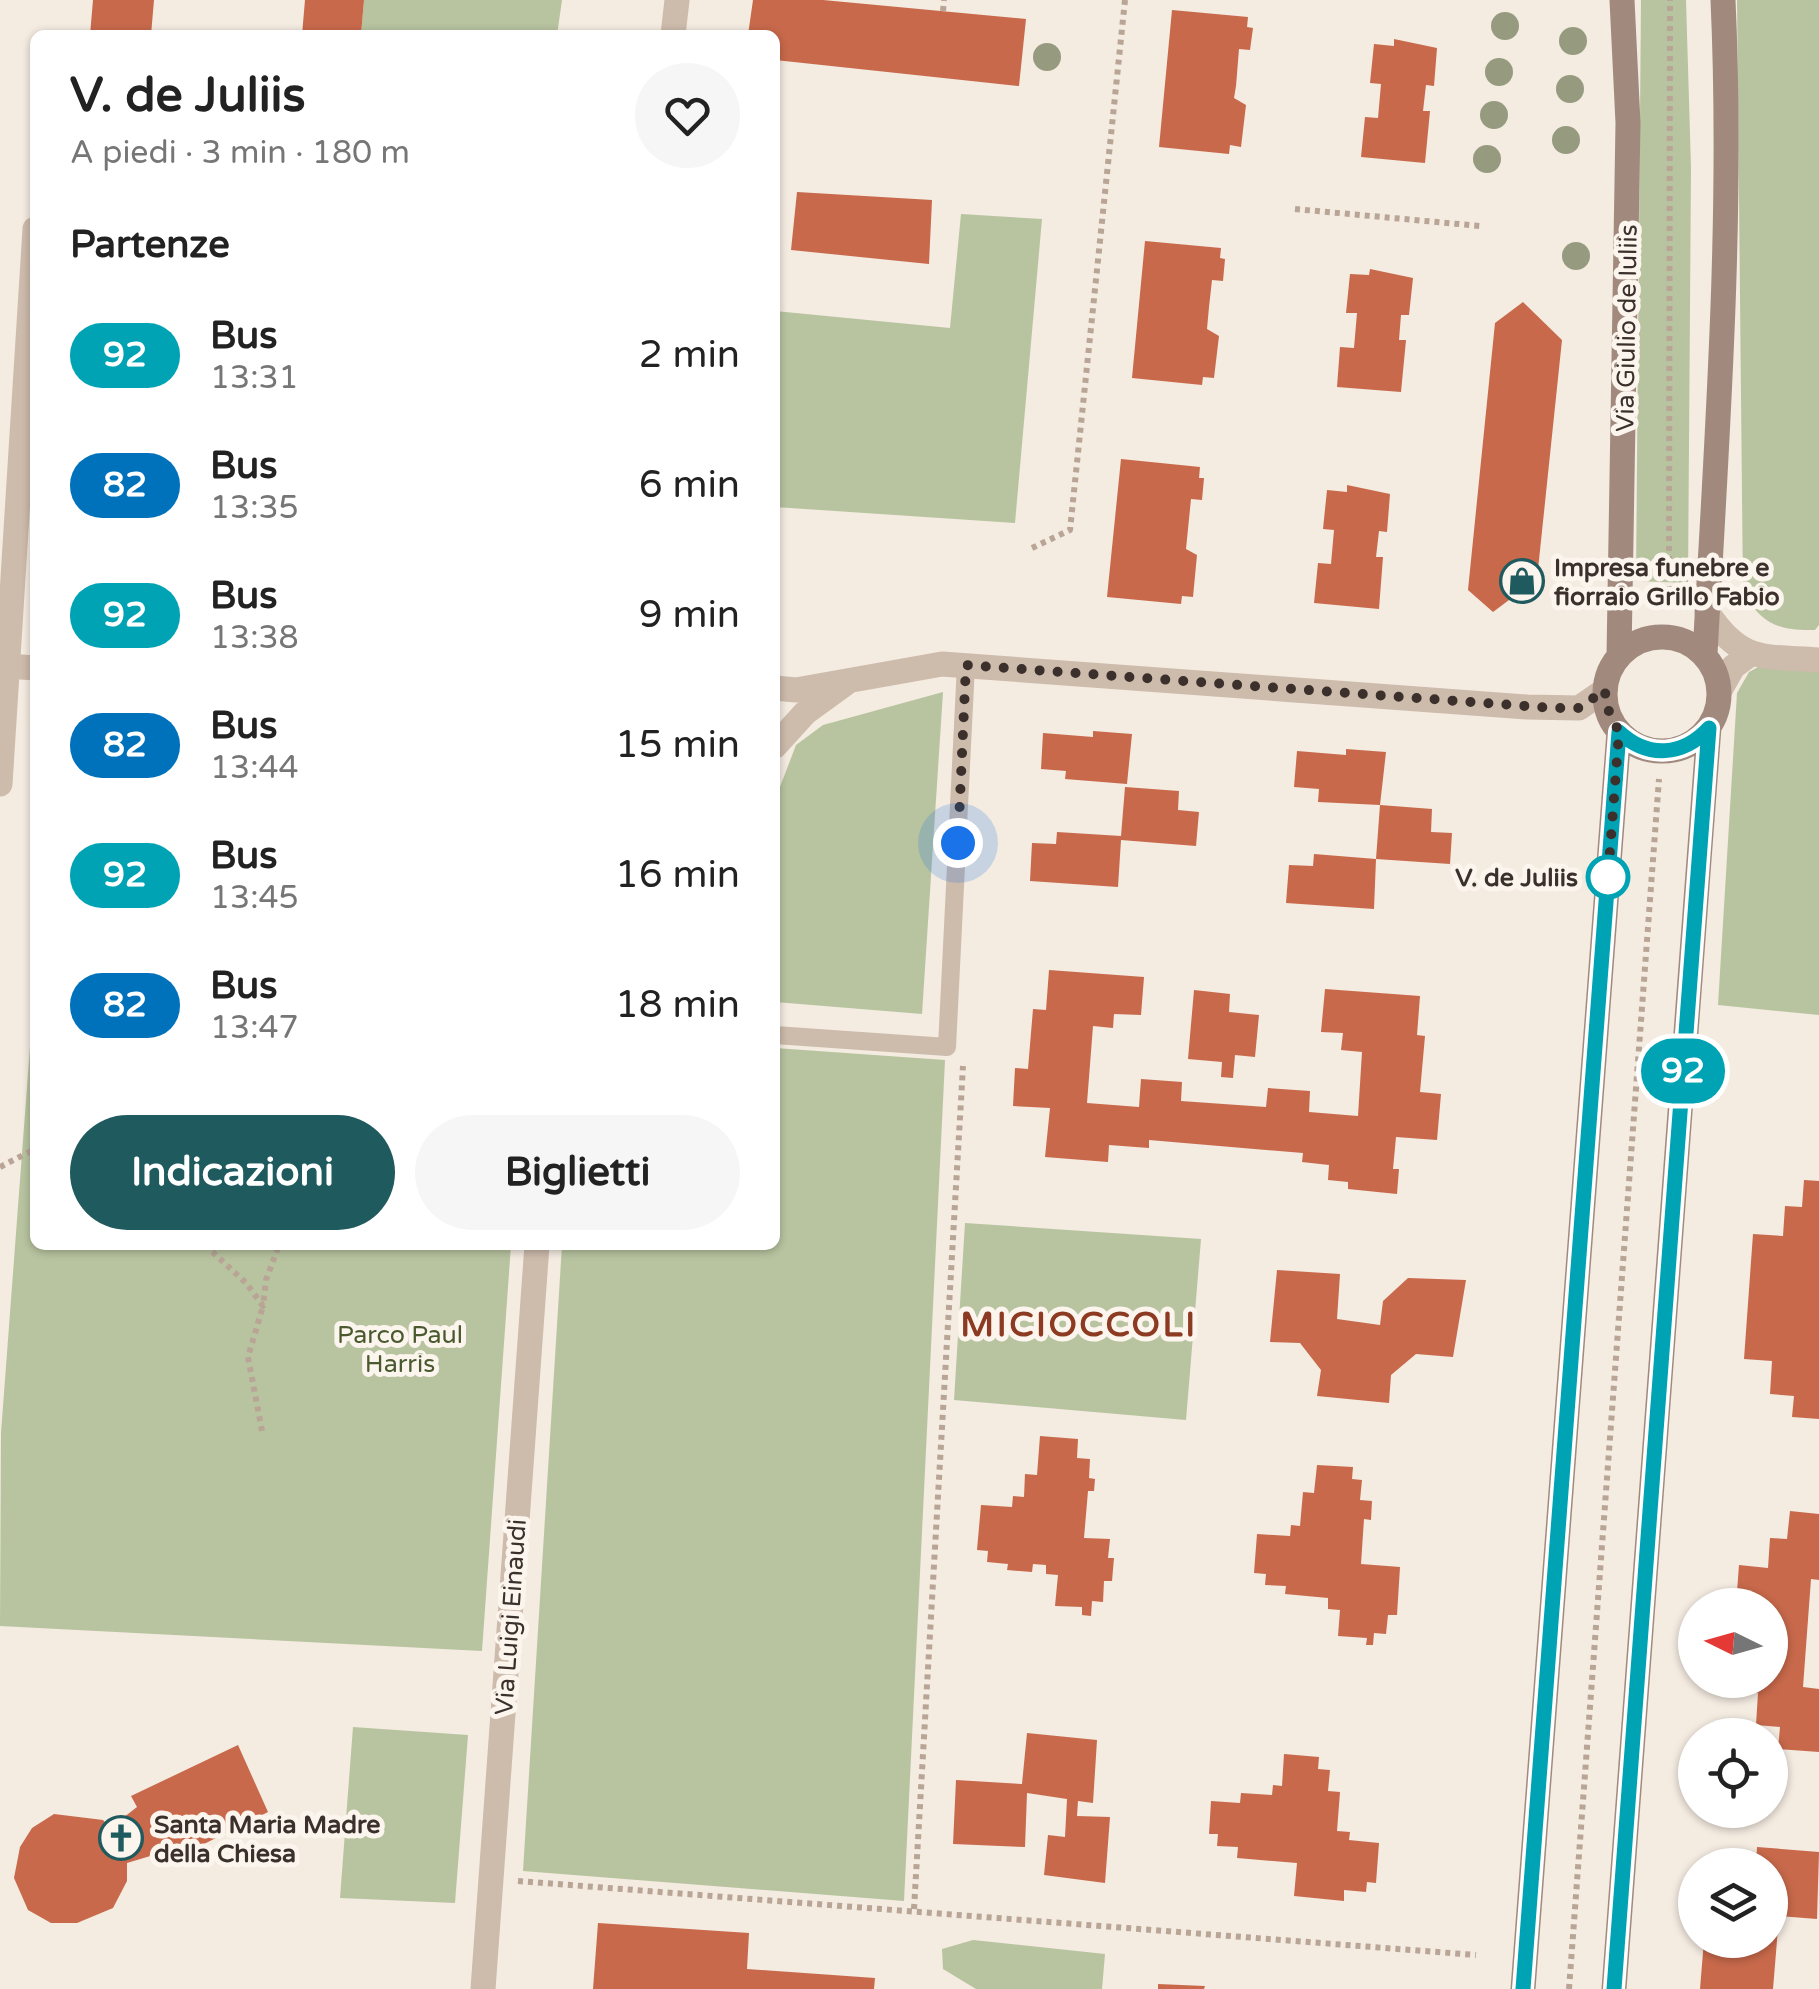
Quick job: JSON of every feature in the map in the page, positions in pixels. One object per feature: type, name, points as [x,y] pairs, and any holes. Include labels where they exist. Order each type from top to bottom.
[{"type":"main road","name":"Via Giulio de Iuliis","points":[[1605,690],[1619,656],[1628,123],[1622,0]]},
{"type":"main road","points":[[1614,1989],[1709,728],[1720,690],[1705,654],[1723,331],[1728,108],[1723,0]]},
{"type":"main road","points":[[1619,656],[1633,644],[1671,636],[1705,654]]},
{"type":"main road","points":[[1523,1989],[1619,732],[1606,705],[1605,690]]},
{"type":"main road","points":[[1619,732],[1644,748],[1673,751],[1699,738],[1709,728]]},
{"type":"street","points":[[674,30],[677,0]]},
{"type":"street","points":[[0,784],[30,307]]},
{"type":"street","points":[[1707,612],[1727,642],[1749,656],[1819,660]]},
{"type":"street","points":[[1720,690],[1733,667],[1749,656]]},
{"type":"street","points":[[780,688],[796,690],[912,668],[966,665],[1544,707],[1579,708],[1605,690]]},
{"type":"street","points":[[7,666],[30,668]]},
{"type":"street","points":[[780,740],[805,713],[849,681]]},
{"type":"street","name":"Via Luigi Einaudi","points":[[484,1989],[537,1250]]},
{"type":"lane","points":[[780,1035],[946,1047],[966,665]]},
{"type":"path","points":[[943,11],[944,0]]},
{"type":"path","points":[[1032,548],[1070,530],[1125,0]]},
{"type":"path","points":[[1668,591],[1670,0]]},
{"type":"path","points":[[1295,208],[1480,226]]},
{"type":"path","points":[[1569,1989],[1660,779]]},
{"type":"path","points":[[914,1908],[963,1066],[960,1054],[946,1047]]},
{"type":"path","points":[[0,1167],[30,1152]]},
{"type":"path","points":[[211,1250],[246,1282],[263,1306]]},
{"type":"path","points":[[262,1431],[248,1357],[277,1250]]},
{"type":"path","points":[[492,1879],[914,1908],[1476,1955]]},
{"type":"green space","points":[[364,0],[562,0],[558,30],[361,30]]},
{"type":"green space","points":[[1641,0],[1686,0],[1691,168],[1688,583],[1636,581]]},
{"type":"green space","points":[[1737,0],[1819,0],[1819,625],[1815,630],[1773,624],[1757,612],[1743,593]]},
{"type":"green space","points":[[961,214],[1042,219],[1015,523],[780,507],[780,311],[950,328]]},
{"type":"green space","points":[[1760,666],[1819,667],[1819,1015],[1718,1005],[1737,693],[1749,672]]},
{"type":"green space","points":[[943,692],[922,1014],[780,1002],[780,787],[796,745],[823,725]]},
{"type":"green space","name":"Parco Paul Harris","points":[[30,1047],[30,1250],[511,1250],[482,1651],[0,1626],[1,1433]]},
{"type":"green space","points":[[780,1048],[945,1060],[904,1901],[523,1871],[562,1250],[780,1250]]},
{"type":"green space","points":[[965,1223],[1201,1239],[1186,1420],[954,1400]]},
{"type":"green space","points":[[353,1727],[468,1735],[455,1903],[340,1898]]},
{"type":"green space","points":[[973,1940],[1105,1954],[1102,1989],[976,1989],[943,1969],[942,1949]]},
{"type":"building","points":[[93,0],[154,0],[151,30],[90,30]]},
{"type":"building","points":[[305,0],[364,0],[361,30],[302,30]]},
{"type":"building","points":[[753,0],[823,0],[1026,19],[1019,86],[780,61],[780,30],[749,30]]},
{"type":"building","points":[[1172,10],[1248,17],[1247,27],[1253,28],[1250,50],[1239,49],[1234,98],[1246,105],[1241,147],[1230,145],[1229,154],[1159,147]]},
{"type":"building","points":[[1394,39],[1437,48],[1434,86],[1426,85],[1423,111],[1430,111],[1425,163],[1361,157],[1365,117],[1378,118],[1381,84],[1370,83],[1374,44],[1394,46]]},
{"type":"building","points":[[797,192],[932,200],[929,264],[791,250]]},
{"type":"building","points":[[1145,241],[1221,248],[1220,258],[1225,259],[1223,281],[1212,280],[1207,329],[1219,336],[1214,378],[1203,377],[1202,385],[1132,378]]},
{"type":"building","points":[[1370,269],[1413,278],[1409,315],[1401,315],[1399,340],[1406,340],[1401,392],[1337,387],[1340,347],[1354,348],[1357,313],[1346,313],[1350,274],[1369,275]]},
{"type":"building","points":[[1523,302],[1562,340],[1537,579],[1493,612],[1468,590],[1495,323]]},
{"type":"building","points":[[1121,459],[1200,467],[1199,478],[1204,478],[1202,500],[1191,499],[1186,549],[1197,555],[1193,597],[1182,596],[1181,604],[1107,597]]},
{"type":"building","points":[[1347,485],[1390,494],[1387,532],[1379,531],[1376,557],[1383,557],[1379,609],[1314,603],[1318,563],[1331,564],[1334,530],[1323,529],[1327,490],[1347,492]]},
{"type":"building","points":[[1093,731],[1132,734],[1127,784],[1065,779],[1066,771],[1041,769],[1043,733],[1093,737]]},
{"type":"building","points":[[1346,749],[1386,752],[1380,805],[1318,802],[1319,789],[1294,787],[1297,751],[1346,755]]},
{"type":"building","points":[[1125,787],[1179,791],[1178,810],[1199,812],[1196,846],[1121,840],[1118,887],[1030,881],[1032,843],[1056,844],[1057,832],[1121,836]]},
{"type":"building","points":[[1380,805],[1432,809],[1431,832],[1452,833],[1450,864],[1376,859]]},
{"type":"building","points":[[1314,854],[1376,859],[1374,909],[1286,903],[1289,865],[1313,866]]},
{"type":"building","points":[[1049,970],[1144,977],[1141,1015],[1114,1014],[1113,1028],[1093,1026],[1087,1103],[1139,1107],[1141,1079],[1182,1082],[1181,1101],[1266,1107],[1268,1088],[1310,1091],[1309,1112],[1358,1116],[1362,1052],[1341,1050],[1343,1033],[1321,1032],[1325,989],[1420,996],[1417,1035],[1425,1036],[1420,1092],[1441,1094],[1437,1140],[1396,1137],[1393,1169],[1399,1169],[1397,1194],[1348,1189],[1348,1182],[1328,1180],[1329,1165],[1302,1162],[1303,1153],[1149,1140],[1149,1148],[1109,1145],[1108,1162],[1045,1157],[1050,1108],[1013,1106],[1015,1068],[1028,1069],[1033,1009],[1046,1010]]},
{"type":"building","points":[[1194,990],[1230,994],[1229,1012],[1259,1015],[1255,1057],[1235,1055],[1233,1078],[1221,1077],[1222,1062],[1188,1059]]},
{"type":"building","points":[[1804,1180],[1819,1181],[1819,1419],[1792,1417],[1794,1396],[1770,1394],[1772,1361],[1744,1359],[1753,1234],[1783,1236],[1785,1206],[1802,1207]]},
{"type":"building","points":[[1277,1270],[1340,1274],[1337,1319],[1380,1325],[1383,1301],[1408,1278],[1466,1280],[1453,1357],[1416,1354],[1391,1375],[1389,1403],[1317,1396],[1321,1370],[1300,1343],[1270,1342]]},
{"type":"building","points":[[1040,1436],[1078,1439],[1077,1458],[1090,1459],[1089,1478],[1095,1479],[1094,1491],[1088,1491],[1084,1538],[1110,1539],[1108,1558],[1114,1558],[1112,1581],[1104,1581],[1103,1602],[1092,1601],[1091,1616],[1082,1615],[1082,1607],[1055,1606],[1058,1575],[1046,1574],[1046,1565],[1033,1564],[1032,1572],[1007,1570],[1008,1564],[987,1562],[988,1551],[977,1550],[981,1505],[1012,1507],[1013,1496],[1024,1497],[1025,1474],[1037,1475]]},
{"type":"building","points":[[1317,1465],[1353,1467],[1352,1479],[1362,1480],[1360,1500],[1372,1501],[1371,1520],[1364,1519],[1361,1564],[1400,1567],[1397,1615],[1388,1615],[1386,1634],[1374,1633],[1373,1645],[1366,1645],[1367,1638],[1338,1636],[1340,1610],[1328,1609],[1328,1598],[1285,1594],[1286,1586],[1265,1585],[1266,1574],[1254,1573],[1257,1534],[1290,1536],[1291,1525],[1300,1526],[1303,1492],[1314,1493]]},
{"type":"building","points":[[1790,1511],[1819,1514],[1819,1580],[1811,1579],[1803,1687],[1819,1689],[1819,1752],[1788,1750],[1788,1718],[1756,1718],[1758,1698],[1788,1698],[1788,1588],[1737,1588],[1739,1565],[1768,1568],[1770,1538],[1787,1539]]},
{"type":"building","points":[[1027,1733],[1097,1740],[1093,1803],[1078,1801],[1077,1816],[1110,1817],[1105,1883],[1044,1875],[1048,1835],[1065,1837],[1067,1799],[1027,1793],[1025,1847],[953,1844],[956,1780],[1022,1784]]},
{"type":"building","name":"Santa Maria Madre della Chiesa","points":[[238,1745],[268,1812],[162,1865],[157,1854],[127,1863],[127,1881],[113,1908],[77,1923],[51,1923],[28,1910],[14,1878],[20,1847],[32,1828],[54,1814],[103,1820],[110,1828],[137,1807],[131,1796]]},
{"type":"building","points":[[1284,1754],[1319,1757],[1318,1769],[1330,1770],[1328,1791],[1340,1792],[1337,1831],[1350,1832],[1349,1840],[1379,1843],[1376,1883],[1367,1882],[1366,1892],[1344,1890],[1344,1901],[1294,1896],[1297,1863],[1237,1858],[1238,1847],[1217,1846],[1218,1834],[1209,1834],[1211,1801],[1240,1803],[1241,1793],[1272,1795],[1273,1785],[1282,1786]]},
{"type":"building","points":[[1788,1850],[1819,1852],[1817,1919],[1788,1917]]},
{"type":"building","points":[[598,1923],[749,1933],[747,1969],[875,1978],[874,1989],[593,1989]]},
{"type":"building","points":[[1703,1958],[1776,1958],[1773,1989],[1700,1989]]},
{"type":"building","points":[[1158,1984],[1205,1986],[1158,1989]]},
{"type":"bus line","name":"92","points":[[1523,1989],[1619,732],[1630,742],[1658,752],[1687,746],[1709,728],[1614,1989]]},
{"type":"place","name":"Impresa funebre e fiorraio Grillo Fabio","points":[[1522,581]]},
{"type":"place","name":"V. de Juliis","points":[[1608,877]]},
{"type":"place","name":"Santa Maria Madre della Chiesa","points":[[121,1838]]},
{"type":"district","name":"MICIOCCOLI","points":[[1079,1324]]},
{"type":"route","points":[[958,843],[966,665],[1553,708],[1579,708],[1605,690],[1606,705],[1619,732],[1608,877]]}]
